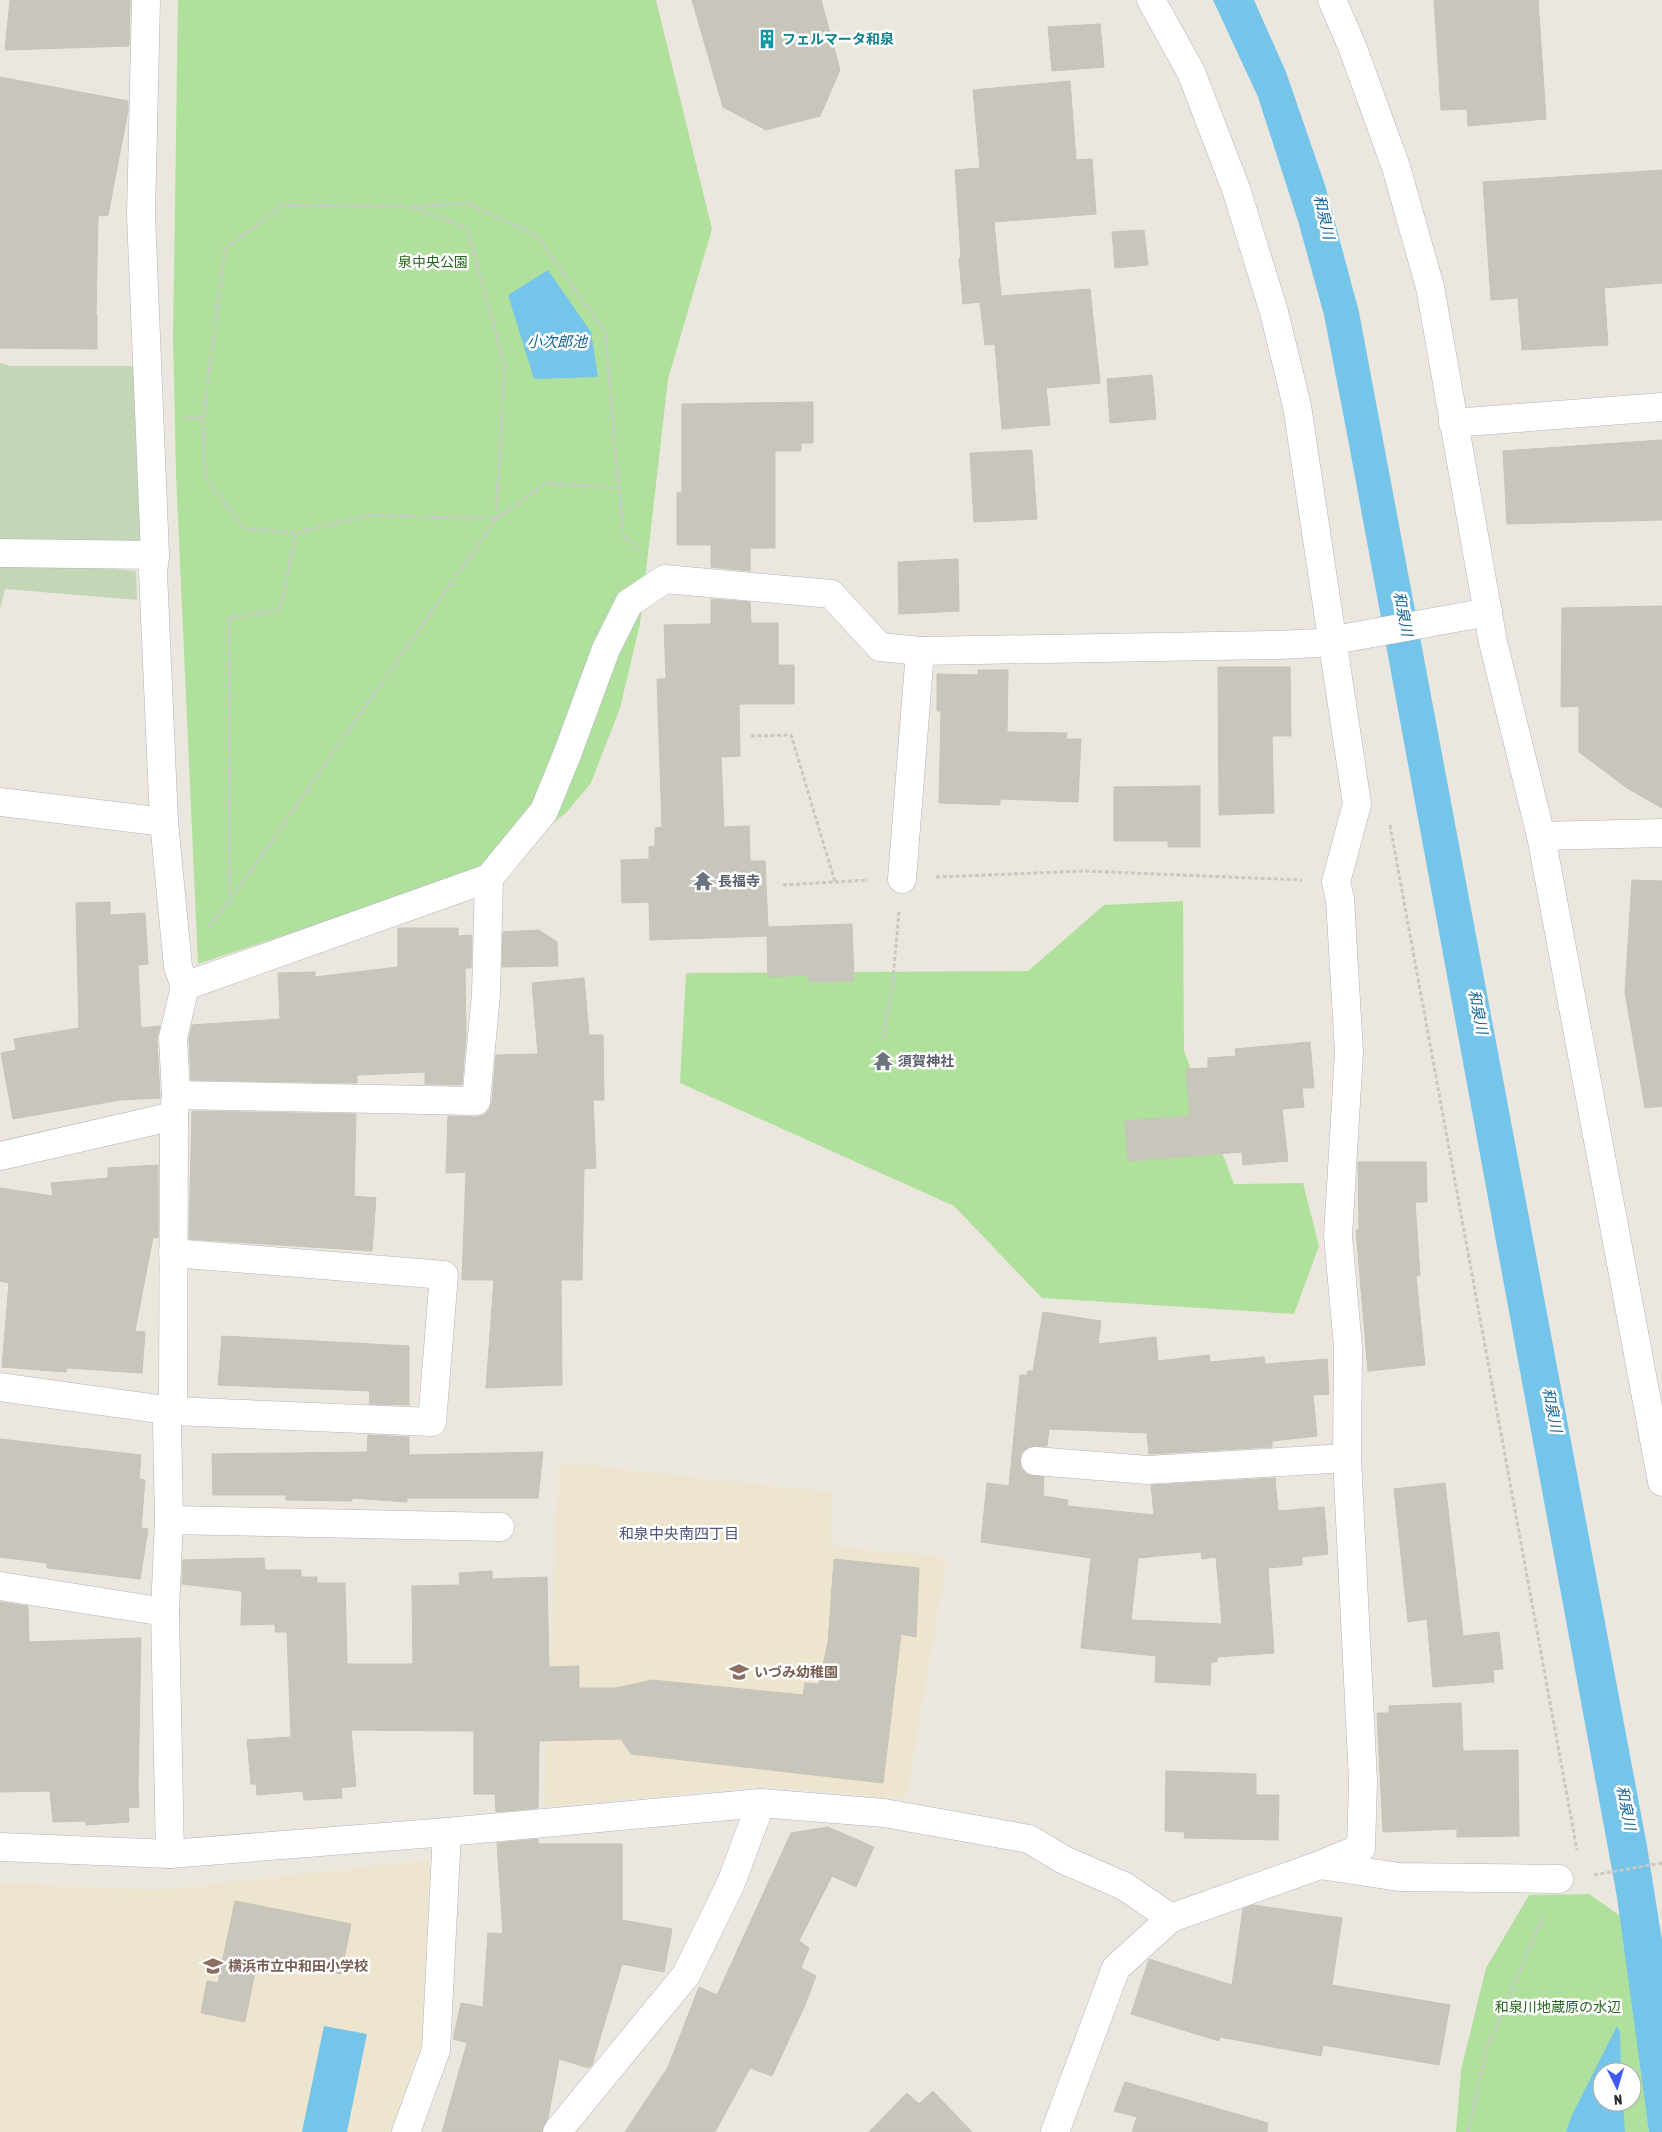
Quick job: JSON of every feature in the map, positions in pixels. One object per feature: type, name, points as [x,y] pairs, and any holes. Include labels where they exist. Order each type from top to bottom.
[{"type":"street","points":[[146,0],[141,215],[155,555],[153,572],[164,822],[181,976],[173,1038],[175,1106],[173,1411],[167,1423],[169,1520],[165,1612],[170,1854]]},
{"type":"street","points":[[1055,2132],[1116,1968],[1171,1918],[1320,1865],[1361,1848],[1363,1781],[1347,1458],[1348,1347],[1338,1236],[1349,1052],[1340,899],[1336,882],[1357,804],[1343,638],[1297,406],[1274,312],[1236,189],[1191,72],[1151,0]]},
{"type":"street","points":[[1332,0],[1352,46],[1396,167],[1430,287],[1493,642],[1541,836],[1662,1482]]},
{"type":"street","points":[[1453,423],[1662,407]]},
{"type":"street","points":[[0,553],[155,555]]},
{"type":"street","points":[[181,976],[489,878],[544,811],[606,649],[629,603],[665,579],[831,594],[880,647],[920,650],[1276,645],[1343,638],[1488,612]]},
{"type":"street","points":[[902,879],[920,650]]},
{"type":"street","points":[[0,802],[164,822]]},
{"type":"street","points":[[1541,836],[1662,833]]},
{"type":"street","points":[[0,1156],[175,1106],[476,1101],[486,994],[489,878]]},
{"type":"street","points":[[0,1387],[173,1411],[432,1422],[444,1275],[173,1254]]},
{"type":"street","points":[[1035,1461],[1148,1470],[1347,1458]]},
{"type":"street","points":[[169,1520],[500,1526]]},
{"type":"street","points":[[0,1586],[165,1612]]},
{"type":"street","points":[[0,1847],[170,1854],[447,1832],[761,1802],[884,1812],[1030,1839],[1064,1860],[1124,1886],[1171,1918]]},
{"type":"street","points":[[557,2132],[686,1975],[731,1884],[761,1802]]},
{"type":"street","points":[[406,2132],[436,2050],[447,1832]]},
{"type":"street","points":[[1320,1865],[1398,1877],[1570,1878]]},
{"type":"path","points":[[496,519],[368,515],[296,533],[245,529],[205,477],[203,418],[225,249],[282,206],[412,208],[468,203],[538,237],[605,332],[623,535],[665,579]]},
{"type":"path","points":[[412,208],[466,228],[505,366],[496,519]]},
{"type":"path","points":[[181,976],[230,902],[496,519],[546,483],[619,488]]},
{"type":"path","points":[[230,902],[229,618],[280,610],[296,533]]},
{"type":"path","points":[[751,736],[791,735],[835,882]]},
{"type":"path","points":[[1390,825],[1570,1878],[1520,1974],[1487,2049],[1468,2132]]},
{"type":"path","points":[[783,884],[1085,872],[1336,882]]},
{"type":"path","points":[[883,1038],[892,988],[902,879]]},
{"type":"path","points":[[1570,1878],[1613,1873],[1662,1863]]},
{"type":"shaded area","name":"いづみ幼稚園","points":[[559,1462],[832,1493],[830,1546],[947,1558],[906,1799],[765,1786],[544,1807]]},
{"type":"shaded area","name":"横浜市立中和田小学校","points":[[430,1860],[422,2042],[390,2132],[0,2132],[0,1883],[161,1890]]},
{"type":"green space","name":"泉中央公園","points":[[178,0],[656,0],[712,229],[668,379],[640,624],[620,708],[591,783],[565,814],[494,865],[198,964],[176,474],[173,338]]},
{"type":"green space","points":[[0,363],[10,366],[139,366],[143,545],[0,541]]},
{"type":"green space","points":[[0,558],[136,571],[137,600],[5,589],[0,609]]},
{"type":"green space","points":[[1183,901],[1184,1051],[1234,1184],[1303,1183],[1319,1246],[1294,1314],[1042,1298],[954,1206],[680,1083],[686,973],[1028,971],[1104,905]]},
{"type":"green space","name":"和泉川地蔵原の水辺","points":[[1589,1894],[1622,1917],[1641,2024],[1649,2132],[1456,2132],[1461,2070],[1486,1968],[1529,1895]]},
{"type":"water","name":"和泉川","points":[[1213,0],[1254,0],[1286,72],[1325,185],[1359,312],[1647,1846],[1662,1940],[1662,2132],[1649,2132],[1642,2081],[1642,2062],[1639,2062],[1617,1897],[1324,315],[1298,221],[1258,97]]},
{"type":"water","name":"小次郎池","points":[[548,270],[591,332],[598,377],[534,379],[508,295]]},
{"type":"water","points":[[324,2026],[367,2034],[347,2132],[302,2132]]},
{"type":"water","points":[[1617,2026],[1620,2032],[1621,2062],[1599,2062]]},
{"type":"water","points":[[1592,2075],[1592,2112],[1624,2112],[1625,2132],[1566,2132],[1572,2115]]},
{"type":"building","points":[[10,0],[130,0],[129,46],[5,50]]},
{"type":"building","name":"フェルマータ和泉","points":[[692,0],[821,0],[840,70],[820,116],[766,130],[723,107]]},
{"type":"building","points":[[1434,0],[1538,0],[1546,119],[1468,126],[1467,109],[1441,110]]},
{"type":"building","points":[[1100,24],[1104,67],[1052,71],[1048,27]]},
{"type":"building","points":[[0,77],[128,101],[128,111],[108,215],[98,216],[97,349],[0,348]]},
{"type":"building","points":[[1070,81],[1076,160],[1092,159],[1096,214],[994,222],[1001,296],[1090,289],[1100,383],[1046,388],[1050,425],[1002,429],[995,344],[985,345],[980,302],[963,304],[955,170],[980,168],[973,90]]},
{"type":"building","points":[[1662,170],[1662,283],[1604,288],[1608,345],[1522,350],[1518,298],[1491,300],[1483,182]]},
{"type":"building","points":[[1144,230],[1148,265],[1115,268],[1112,232]]},
{"type":"building","points":[[1152,375],[1156,419],[1110,423],[1107,379]]},
{"type":"building","points":[[813,402],[813,443],[801,443],[801,451],[775,451],[775,548],[750,548],[750,571],[711,567],[711,545],[677,545],[677,493],[682,492],[682,404]]},
{"type":"building","points":[[1662,440],[1662,520],[1507,524],[1503,451]]},
{"type":"building","points":[[1032,450],[1037,519],[974,522],[970,453]]},
{"type":"building","points":[[958,559],[959,611],[899,614],[898,562]]},
{"type":"building","points":[[711,599],[750,602],[751,623],[778,623],[778,665],[794,665],[794,704],[739,704],[740,756],[721,757],[724,827],[749,826],[750,861],[765,861],[768,927],[852,924],[854,981],[808,982],[808,975],[768,977],[767,936],[650,940],[649,902],[622,903],[621,860],[649,859],[649,847],[655,846],[655,828],[662,827],[657,679],[666,679],[664,625],[711,624]]},
{"type":"building","points":[[1662,606],[1662,808],[1627,788],[1579,752],[1579,706],[1561,707],[1562,608]]},
{"type":"building","points":[[1218,667],[1290,667],[1291,736],[1272,736],[1274,813],[1219,815]]},
{"type":"building","points":[[978,670],[1008,670],[1007,732],[1067,733],[1066,739],[1081,739],[1078,802],[1000,799],[1000,805],[939,803],[941,711],[937,711],[937,674],[978,675]]},
{"type":"building","points":[[1200,786],[1200,847],[1168,847],[1168,841],[1114,841],[1114,787]]},
{"type":"building","points":[[1632,880],[1662,881],[1662,1106],[1645,1108],[1625,992]]},
{"type":"building","points":[[110,902],[110,915],[145,913],[148,964],[138,965],[141,1028],[160,1026],[157,1039],[160,1098],[120,1100],[13,1119],[1,1053],[16,1050],[14,1039],[79,1028],[76,903]]},
{"type":"building","points":[[398,928],[458,928],[458,936],[472,935],[471,968],[465,968],[466,1035],[462,1085],[425,1084],[425,1072],[357,1075],[357,1083],[191,1080],[189,1039],[192,1025],[280,1019],[278,973],[315,972],[315,977],[398,967]]},
{"type":"building","points":[[539,930],[557,942],[558,966],[502,967],[503,932]]},
{"type":"building","points":[[584,978],[589,1035],[603,1035],[604,1100],[593,1100],[596,1168],[584,1169],[582,1280],[561,1280],[562,1385],[486,1388],[494,1280],[462,1280],[466,1172],[446,1173],[448,1116],[476,1117],[484,1115],[489,1110],[492,1102],[496,1055],[538,1054],[532,983]]},
{"type":"building","points":[[1310,1042],[1314,1088],[1302,1088],[1304,1107],[1282,1109],[1288,1161],[1243,1165],[1242,1152],[1128,1161],[1125,1121],[1190,1116],[1186,1069],[1208,1068],[1208,1058],[1236,1056],[1235,1049]]},
{"type":"building","points":[[192,1111],[356,1114],[354,1196],[376,1198],[372,1251],[189,1239]]},
{"type":"building","points":[[1358,1162],[1426,1162],[1427,1202],[1415,1202],[1420,1275],[1416,1276],[1425,1365],[1368,1371],[1356,1230],[1359,1230]]},
{"type":"building","points":[[158,1165],[158,1238],[153,1237],[135,1331],[145,1332],[142,1373],[67,1368],[66,1372],[2,1367],[9,1283],[0,1281],[0,1188],[53,1196],[51,1183],[108,1178],[108,1168]]},
{"type":"building","points":[[1043,1312],[1101,1321],[1098,1344],[1156,1337],[1158,1361],[1209,1355],[1210,1362],[1264,1357],[1265,1364],[1327,1359],[1329,1394],[1313,1395],[1317,1436],[1272,1441],[1272,1447],[1149,1454],[1147,1433],[1049,1429],[1047,1446],[1029,1447],[1022,1452],[1020,1459],[1021,1467],[1026,1474],[1044,1477],[1043,1496],[1068,1500],[1067,1506],[1154,1515],[1151,1485],[1275,1478],[1278,1511],[1324,1507],[1328,1554],[1302,1557],[1302,1565],[1268,1568],[1274,1653],[1217,1657],[1217,1662],[1211,1662],[1210,1685],[1155,1682],[1156,1656],[1081,1648],[1091,1558],[981,1542],[987,1483],[1009,1486],[1020,1375],[1027,1375],[1028,1371],[1033,1371]],"holes":[[[1201,1552],[1202,1559],[1216,1557],[1222,1624],[1131,1620],[1138,1558]]]},
{"type":"building","points":[[222,1336],[409,1346],[409,1405],[369,1404],[370,1391],[218,1385]]},
{"type":"building","points":[[368,1435],[409,1437],[409,1455],[543,1452],[538,1498],[407,1498],[407,1502],[352,1498],[352,1501],[286,1500],[286,1495],[213,1495],[212,1454],[367,1452]]},
{"type":"building","points":[[0,1439],[141,1455],[139,1479],[145,1480],[141,1528],[148,1529],[140,1579],[47,1568],[47,1563],[0,1557]]},
{"type":"building","points":[[1445,1483],[1463,1636],[1499,1632],[1503,1669],[1493,1670],[1494,1682],[1433,1687],[1427,1619],[1408,1622],[1394,1489]]},
{"type":"building","points":[[264,1558],[265,1570],[301,1570],[301,1577],[317,1577],[317,1583],[345,1583],[347,1664],[413,1664],[412,1586],[460,1585],[459,1573],[492,1571],[492,1579],[547,1577],[549,1667],[579,1666],[579,1688],[616,1688],[652,1680],[803,1695],[805,1683],[819,1684],[828,1642],[834,1559],[919,1568],[916,1637],[901,1634],[883,1783],[631,1754],[621,1739],[539,1741],[538,1808],[496,1812],[495,1794],[474,1794],[474,1731],[351,1730],[356,1786],[341,1788],[342,1798],[304,1800],[303,1791],[257,1795],[256,1784],[251,1784],[247,1740],[291,1737],[287,1632],[275,1632],[275,1624],[241,1625],[242,1591],[182,1584],[183,1560]]},
{"type":"building","points":[[0,1602],[28,1606],[29,1642],[141,1638],[139,1807],[128,1808],[129,1822],[86,1825],[86,1821],[53,1822],[50,1791],[0,1792]]},
{"type":"building","points":[[1461,1703],[1463,1751],[1518,1750],[1519,1836],[1457,1837],[1457,1829],[1383,1832],[1377,1713],[1389,1713],[1389,1706]]},
{"type":"building","points":[[1166,1771],[1256,1774],[1256,1795],[1279,1795],[1278,1840],[1184,1838],[1185,1832],[1165,1831]]},
{"type":"building","points":[[828,1827],[874,1847],[856,1887],[832,1876],[799,1941],[809,1948],[801,1968],[816,1976],[805,2005],[772,2076],[750,2068],[715,2132],[625,2132],[668,2067],[699,1987],[717,1995],[791,1833]]},
{"type":"building","points":[[538,1839],[538,1844],[622,1844],[622,1920],[672,1929],[664,1972],[622,1964],[592,2065],[589,2068],[559,2059],[548,2118],[542,2132],[442,2132],[467,2043],[453,2039],[461,2003],[483,2007],[488,1933],[503,1934],[497,1843]]},
{"type":"building","points":[[235,1901],[351,1924],[341,1974],[258,1957],[245,2022],[201,2013],[207,1981],[218,1983]]},
{"type":"building","points":[[1253,1905],[1342,1918],[1332,1985],[1450,2005],[1439,2065],[1323,2045],[1321,2056],[1220,2037],[1219,2041],[1131,2014],[1149,1959],[1232,1985],[1243,1909]]},
{"type":"building","points":[[1125,2082],[1268,2123],[1267,2132],[1132,2132],[1137,2117],[1114,2111]]},
{"type":"building","points":[[933,2091],[972,2132],[869,2132],[907,2093],[919,2104]]},
{"type":"place","name":"フェルマータ和泉","points":[[767,39]]},
{"type":"place","name":"長福寺","points":[[703,881]]},
{"type":"place","name":"須賀神社","points":[[883,1061]]},
{"type":"place","name":"いづみ幼稚園","points":[[739,1672]]},
{"type":"place","name":"横浜市立中和田小学校","points":[[213,1966]]},
{"type":"district","name":"和泉中央南四丁目","points":[[679,1534]]}]
